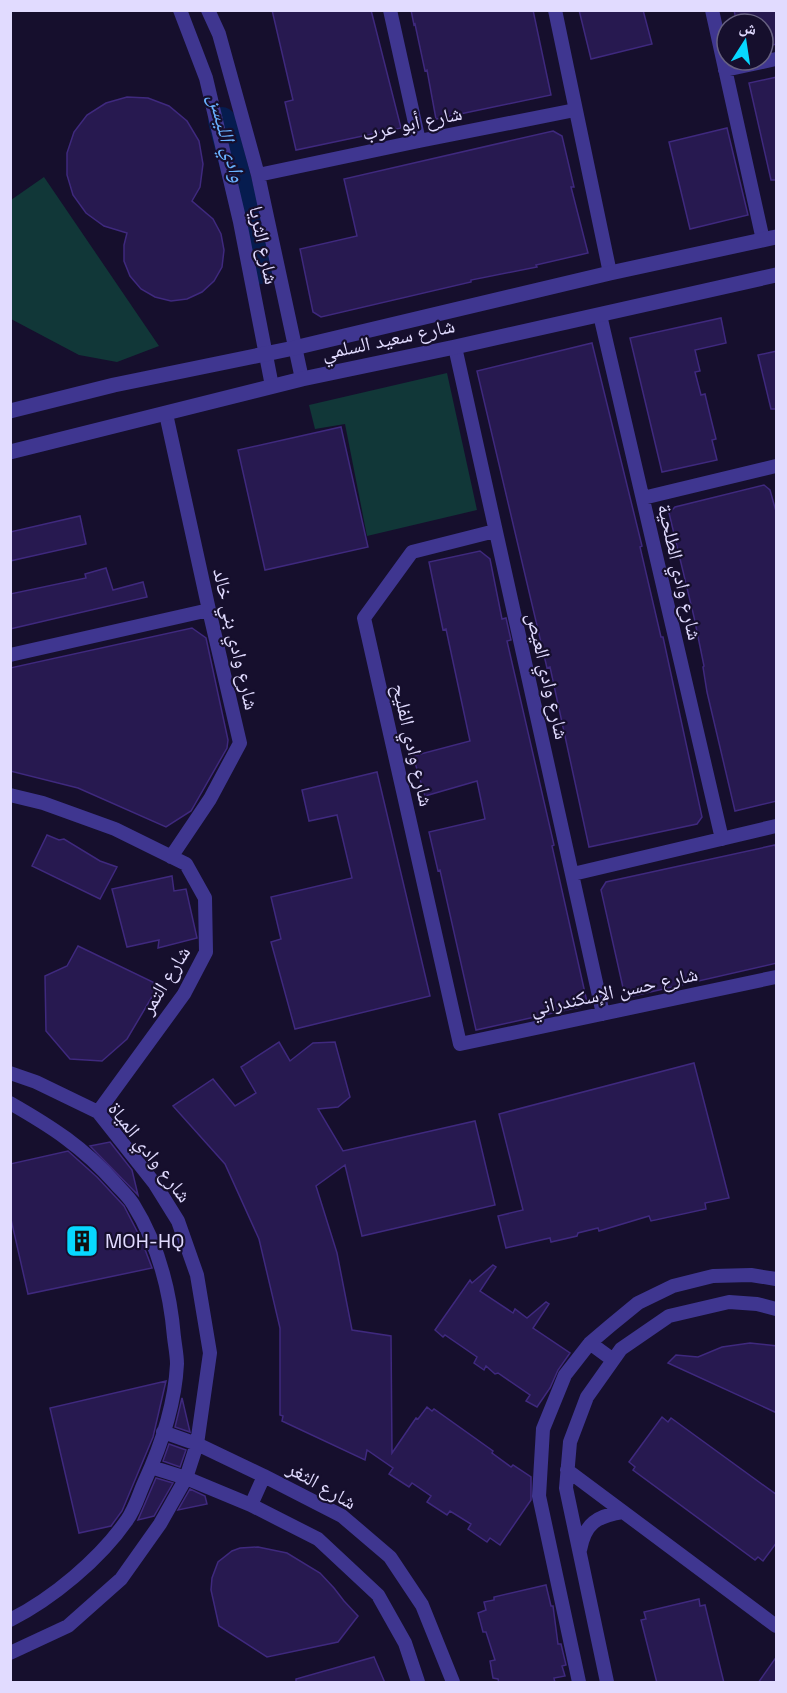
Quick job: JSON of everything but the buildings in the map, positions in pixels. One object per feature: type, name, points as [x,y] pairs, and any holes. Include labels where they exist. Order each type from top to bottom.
[{"type":"street","name":"شارع الثريا","points":[[180,10],[206,78],[240,222],[272,386]]},
{"type":"street","name":"شارع الثريا","points":[[208,10],[219,34],[258,176],[302,379]]},
{"type":"street","points":[[390,10],[419,141]]},
{"type":"street","points":[[555,10],[610,273]]},
{"type":"street","points":[[726,72],[770,238]]},
{"type":"street","name":"شارع أبو عرب","points":[[258,176],[575,110]]},
{"type":"street","name":"شارع سعيد السلمي","points":[[10,411],[114,385],[294,348],[610,273],[770,238]]},
{"type":"street","name":"شارع سعيد السلمي","points":[[10,452],[302,379],[777,275]]},
{"type":"street","name":"شارع وادي الطلحية","points":[[600,315],[722,838]]},
{"type":"street","name":"شارع وادي العيص","points":[[455,347],[603,1014]]},
{"type":"street","name":"شارع وادي بني خالد","points":[[166,414],[208,610],[240,743],[210,799],[171,857]]},
{"type":"street","points":[[643,498],[777,466]]},
{"type":"street","name":"شارع وادي الفليح","points":[[460,1044],[364,618],[412,552],[495,531]]},
{"type":"street","points":[[10,655],[208,610]]},
{"type":"street","name":"شارع التمر","points":[[10,795],[43,803],[115,829],[186,864],[205,898],[206,952],[184,994],[98,1112]]},
{"type":"street","points":[[573,874],[777,826]]},
{"type":"street","name":"شارع حسن الإسكندراني","points":[[460,1044],[777,977]]},
{"type":"street","name":"شارع وادي المياة","points":[[10,1073],[36,1082],[98,1112],[155,1184],[178,1221],[197,1275],[210,1353],[197,1444],[186,1478],[160,1524],[122,1579],[68,1626],[10,1653]]},
{"type":"street","points":[[10,1103],[45,1123],[80,1148],[131,1201],[150,1234],[164,1272],[172,1310],[177,1364],[168,1417],[151,1467],[128,1519],[99,1552],[59,1591],[10,1620]]},
{"type":"street","points":[[579,1683],[540,1496],[543,1429],[565,1375],[590,1343],[638,1303],[673,1286],[712,1275],[751,1275],[777,1279]]},
{"type":"street","points":[[607,1683],[566,1488],[570,1442],[587,1397],[621,1349],[669,1316],[729,1302],[757,1304],[777,1309]]},
{"type":"street","points":[[590,1343],[613,1360]]},
{"type":"street","name":"شارع الثغر","points":[[163,1432],[197,1444],[342,1516],[390,1557],[422,1605],[453,1683]]},
{"type":"street","points":[[151,1467],[186,1478],[251,1505],[318,1539],[378,1595],[405,1643],[418,1683]]},
{"type":"street","points":[[567,1470],[777,1626]]},
{"type":"street","points":[[251,1505],[264,1476]]},
{"type":"street","points":[[579,1552],[582,1535],[590,1525],[605,1515],[623,1512]]},
{"type":"green space","points":[[44,177],[159,346],[117,362],[79,355],[11,319],[11,200]]},
{"type":"green space","points":[[447,373],[477,510],[367,536],[345,424],[315,429],[309,405]]},
{"type":"waterway","name":"وادي الليسن","points":[[222,121],[261,270]]},
{"type":"place","name":"MOH-HQ","points":[[82,1241]]}]
